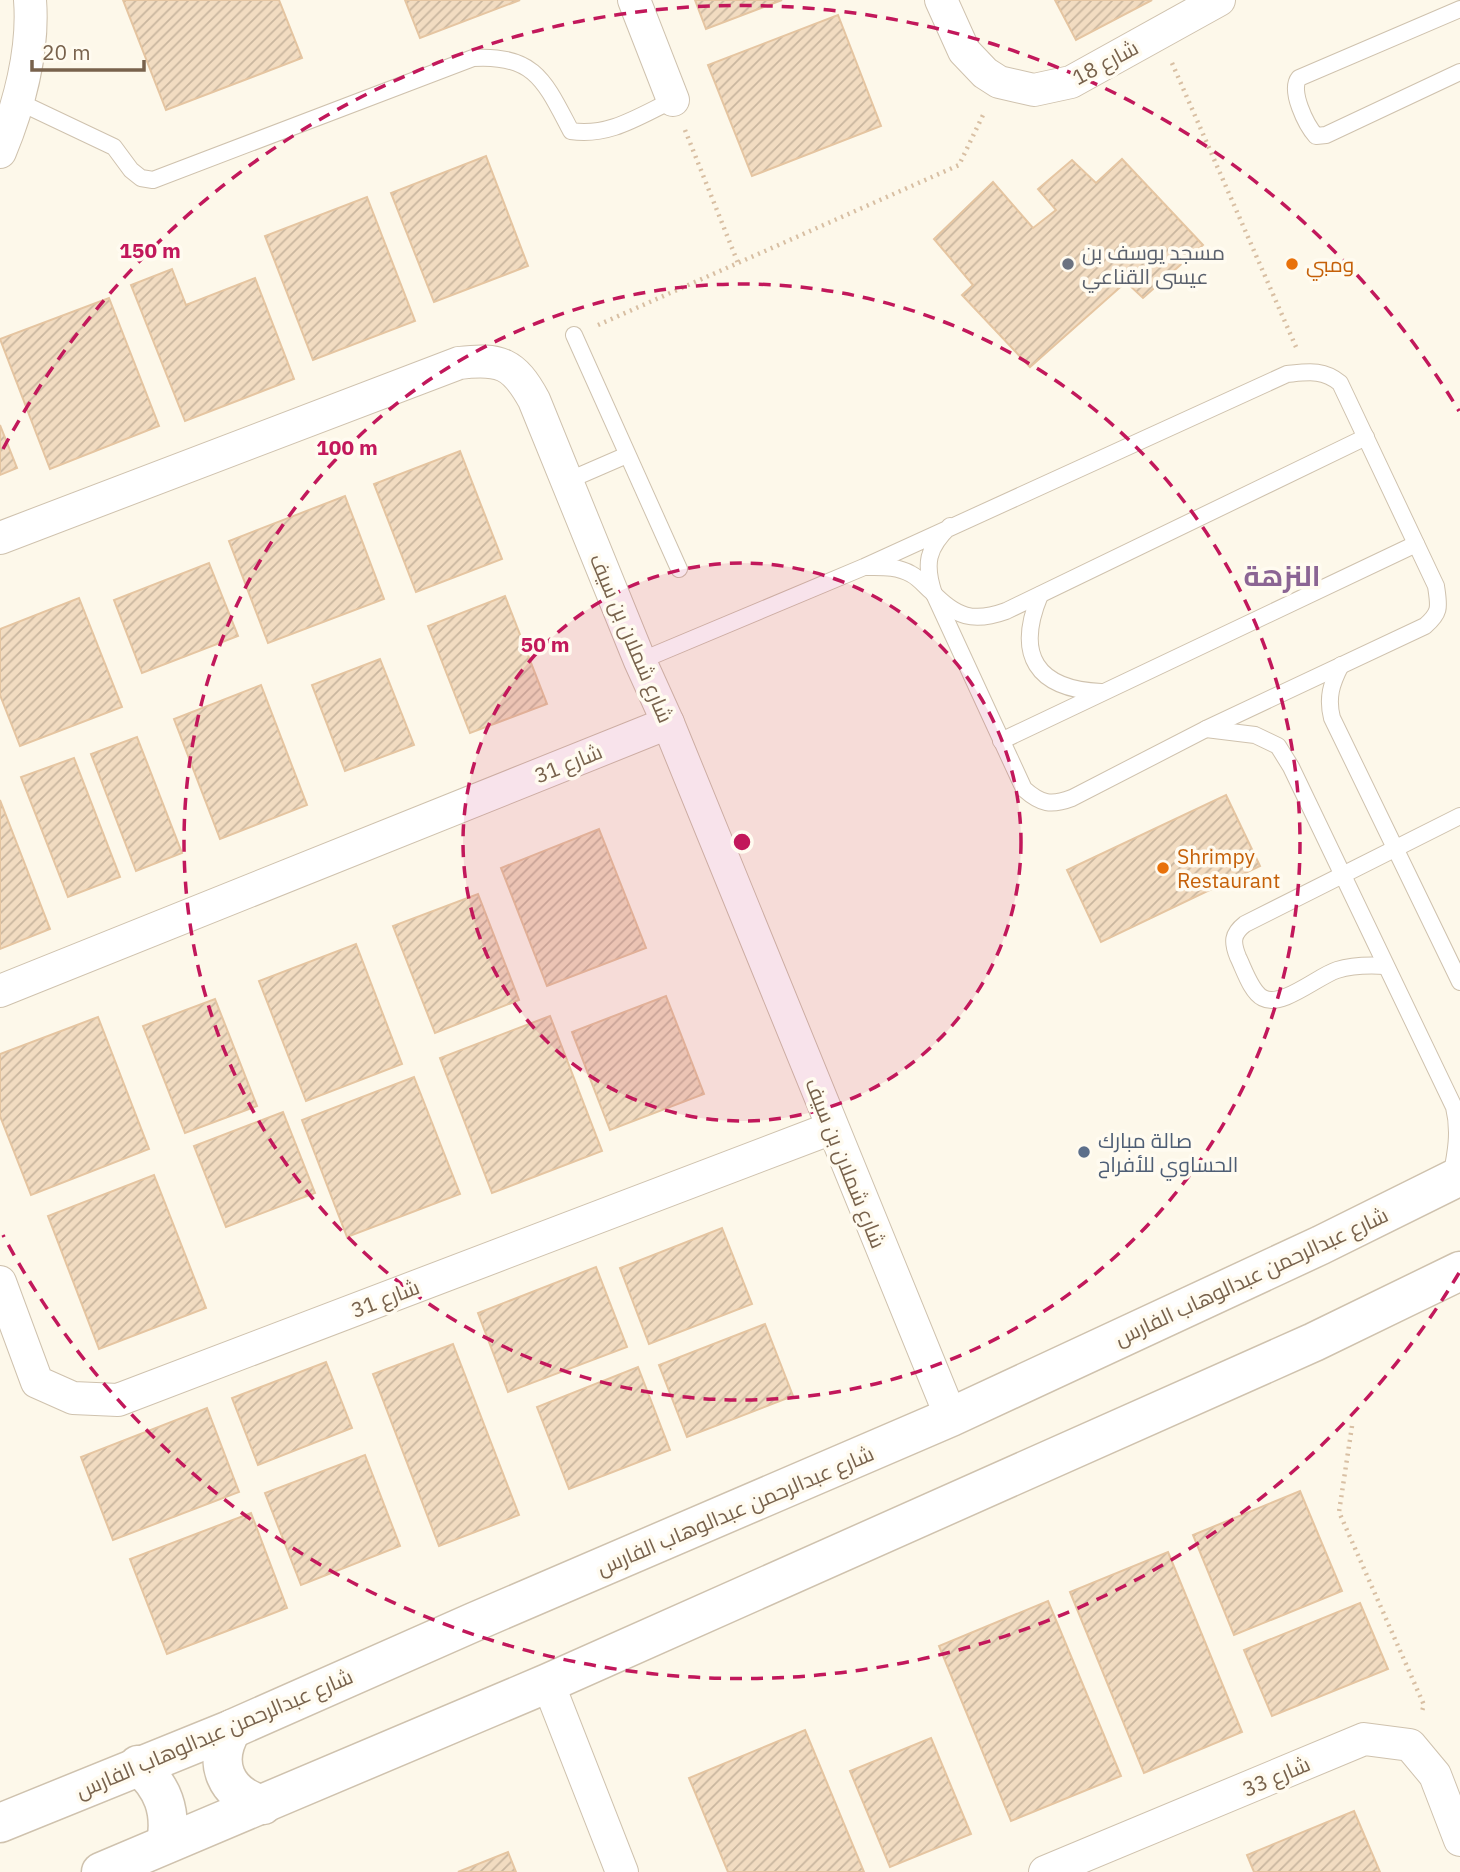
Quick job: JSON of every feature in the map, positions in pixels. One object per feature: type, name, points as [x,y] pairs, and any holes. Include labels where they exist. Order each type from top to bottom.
[{"type":"street","points":[[0,152],[17,101],[29,51],[30,0]]},
{"type":"street","points":[[634,0],[673,100]]},
{"type":"street","points":[[941,0],[964,51],[992,78]]},
{"type":"street","name":"شارع 18","points":[[992,78],[1034,90],[1071,82],[1219,0]]},
{"type":"street","name":"شارع شملان بن سيف","points":[[0,538],[459,363],[486,359],[507,365],[524,380],[639,661],[668,723],[951,1417]]},
{"type":"street","name":"شارع 31","points":[[0,991],[668,723]]},
{"type":"street","name":"شارع 31","points":[[0,1282],[37,1382],[73,1398],[118,1401],[832,1128]]},
{"type":"street","name":"شارع عبدالرحمن عبدالوهاب الفارس","points":[[0,1823],[232,1729],[951,1417],[1321,1245],[1455,1179]]},
{"type":"street","points":[[101,1872],[548,1683],[1314,1342],[1460,1271]]},
{"type":"street","points":[[548,1683],[622,1872]]},
{"type":"street","points":[[232,1729],[225,1741],[222,1755],[228,1782],[249,1801],[262,1805]]},
{"type":"street","name":"شارع 33","points":[[1045,1872],[1364,1739],[1410,1745]]},
{"type":"street","points":[[1410,1745],[1435,1775],[1460,1840]]},
{"type":"street","points":[[138,1765],[159,1787],[165,1800],[169,1815],[166,1844]]},
{"type":"lane","points":[[1460,9],[1299,78],[1294,83],[1294,90],[1310,130],[1316,136],[1326,135],[1460,72]]},
{"type":"lane","points":[[17,101],[114,147],[131,170],[141,178],[153,180],[473,58],[498,57],[520,62],[536,72],[571,131],[589,134],[605,131],[673,100]]},
{"type":"lane","points":[[574,335],[679,569]]},
{"type":"lane","points":[[639,661],[864,566],[950,526],[1287,374],[1306,372],[1330,374],[1340,383],[1436,586],[1439,606],[1436,617],[1425,626],[1206,729],[1072,798],[1055,804],[1035,800],[1024,789],[934,594],[929,580],[930,552],[938,537],[950,526]]},
{"type":"lane","points":[[864,566],[895,568],[911,574],[950,610],[973,618],[987,618],[1366,437]]},
{"type":"lane","points":[[567,481],[626,455]]},
{"type":"lane","points":[[1001,741],[1416,544]]},
{"type":"lane","points":[[1040,595],[1031,616],[1028,635],[1038,667],[1047,678],[1061,685],[1079,691],[1104,692]]},
{"type":"lane","points":[[1341,665],[1332,681],[1328,702],[1332,718],[1460,982]]},
{"type":"lane","points":[[1206,729],[1255,735],[1278,746],[1291,767],[1454,1107],[1458,1124],[1455,1179]]},
{"type":"lane","points":[[1385,967],[1355,965],[1333,971],[1287,996],[1273,1000],[1264,999],[1255,991],[1236,953],[1234,940],[1236,931],[1245,925],[1460,816]]},
{"type":"path","points":[[1159,34],[1306,372]]},
{"type":"path","points":[[574,335],[958,165],[992,78]]},
{"type":"path","points":[[673,100],[738,263]]},
{"type":"path","points":[[1352,1426],[1339,1512],[1424,1705],[1410,1745]]},
{"type":"building","points":[[123,0],[279,0],[302,58],[166,110]]},
{"type":"building","points":[[405,0],[520,0],[420,38]]},
{"type":"building","points":[[695,0],[782,0],[706,29]]},
{"type":"building","points":[[1055,0],[1152,0],[1076,40]]},
{"type":"building","points":[[838,15],[881,126],[752,176],[708,65]]},
{"type":"building","points":[[486,156],[528,266],[434,302],[391,193]]},
{"type":"building","name":"مسجد يوسف بن عيسى القناعي","points":[[1122,159],[1203,245],[1143,298],[1126,282],[1030,367],[962,295],[973,285],[934,239],[993,182],[1033,228],[1056,210],[1038,189],[1072,160],[1096,183]]},
{"type":"building","points":[[367,197],[415,321],[313,360],[265,236]]},
{"type":"building","points":[[172,269],[186,305],[255,278],[294,379],[185,421],[131,285]]},
{"type":"building","points":[[109,298],[159,426],[50,469],[0,339]]},
{"type":"building","points":[[0,425],[17,468],[0,475]]},
{"type":"building","points":[[460,451],[502,559],[416,592],[374,484]]},
{"type":"building","points":[[345,496],[384,599],[268,643],[229,541]]},
{"type":"building","points":[[209,563],[238,636],[142,673],[114,600]]},
{"type":"building","points":[[505,596],[547,704],[470,733],[428,626]]},
{"type":"building","points":[[79,598],[122,707],[20,746],[0,695],[0,629]]},
{"type":"building","points":[[380,659],[414,745],[345,771],[312,685]]},
{"type":"building","points":[[261,685],[307,805],[220,839],[174,719]]},
{"type":"building","points":[[137,737],[182,853],[136,871],[91,754]]},
{"type":"building","points":[[74,758],[120,877],[68,897],[21,777]]},
{"type":"building","name":"Shrimpy Restaurant","points":[[1226,795],[1260,866],[1101,942],[1067,870]]},
{"type":"building","points":[[0,800],[50,929],[0,949]]},
{"type":"building","points":[[599,829],[646,948],[547,986],[501,868]]},
{"type":"building","points":[[478,894],[519,1000],[435,1033],[393,926]]},
{"type":"building","points":[[356,944],[402,1064],[306,1101],[259,981]]},
{"type":"building","points":[[666,996],[704,1094],[610,1130],[572,1032]]},
{"type":"building","points":[[215,999],[257,1106],[185,1133],[143,1026]]},
{"type":"building","points":[[550,1016],[602,1151],[492,1193],[440,1058]]},
{"type":"building","points":[[98,1017],[149,1149],[31,1195],[0,1116],[0,1054]]},
{"type":"building","points":[[414,1077],[460,1194],[347,1237],[302,1120]]},
{"type":"building","points":[[283,1112],[315,1193],[226,1227],[194,1146]]},
{"type":"building","points":[[154,1175],[206,1308],[99,1349],[48,1216]]},
{"type":"building","points":[[722,1228],[752,1304],[649,1344],[620,1268]]},
{"type":"building","points":[[596,1267],[627,1347],[508,1392],[478,1313]]},
{"type":"building","points":[[765,1324],[793,1396],[687,1437],[659,1365]]},
{"type":"building","points":[[453,1344],[519,1515],[439,1546],[373,1374]]},
{"type":"building","points":[[326,1362],[352,1428],[258,1465],[232,1398]]},
{"type":"building","points":[[638,1367],[670,1450],[569,1489],[537,1407]]},
{"type":"building","points":[[207,1408],[239,1492],[113,1540],[81,1457]]},
{"type":"building","points":[[365,1455],[400,1546],[301,1585],[265,1493]]},
{"type":"building","points":[[1300,1491],[1342,1591],[1234,1635],[1193,1535]]},
{"type":"building","points":[[251,1513],[287,1608],[167,1654],[130,1559]]},
{"type":"building","points":[[1168,1552],[1242,1732],[1144,1773],[1070,1592]]},
{"type":"building","points":[[1048,1601],[1121,1776],[1011,1821],[939,1646]]},
{"type":"building","points":[[1360,1603],[1388,1669],[1272,1716],[1244,1650]]},
{"type":"building","points":[[805,1730],[864,1872],[728,1872],[689,1778]]},
{"type":"building","points":[[931,1738],[971,1834],[890,1867],[850,1771]]},
{"type":"building","points":[[1354,1811],[1380,1872],[1254,1872],[1247,1855]]},
{"type":"building","points":[[508,1852],[516,1872],[458,1872]]},
{"type":"place","name":"مسجد يوسف بن عيسى القناعي","points":[[1068,264]]},
{"type":"place","name":"ومبي","points":[[1292,264]]},
{"type":"place","name":"Shrimpy Restaurant","points":[[1163,868]]},
{"type":"place","name":"صالة مبارك الحساوي للأفراح","points":[[1084,1152]]},
{"type":"district","name":"النزهة","points":[[1282,575]]}]
